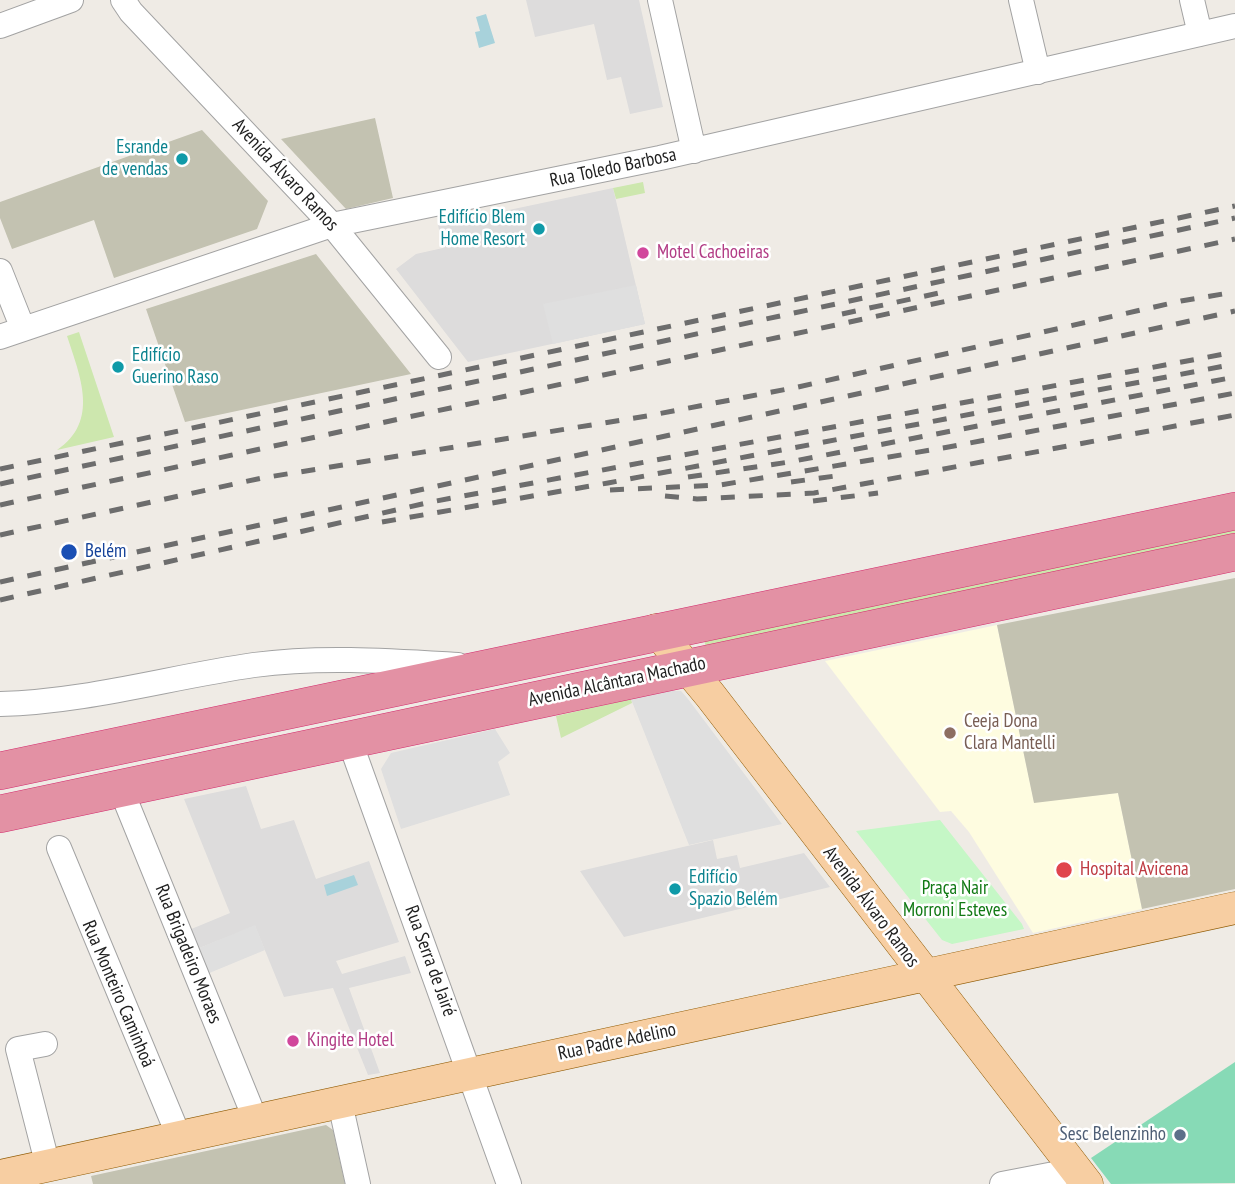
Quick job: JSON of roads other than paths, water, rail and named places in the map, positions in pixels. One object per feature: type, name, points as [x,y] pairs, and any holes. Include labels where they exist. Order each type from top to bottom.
[{"type":"highway","name":"Avenida Alcântara Machado","points":[[0,771],[497,667],[656,630],[1235,511]]},
{"type":"highway","name":"Avenida Alcântara Machado","points":[[0,814],[1235,552]]},
{"type":"main road","name":"Avenida Álvaro Ramos","points":[[656,630],[1081,1177]]},
{"type":"main road","name":"Rua Padre Adelino","points":[[0,1176],[1235,908]]},
{"type":"street","points":[[0,26],[71,0]]},
{"type":"street","name":"Avenida Álvaro Ramos","points":[[123,0],[131,12],[332,225],[439,357]]},
{"type":"street","points":[[660,0],[694,150]]},
{"type":"street","points":[[1021,0],[1038,72]]},
{"type":"street","points":[[1192,0],[1199,34]]},
{"type":"street","name":"Rua Toledo Barbosa","points":[[12,333],[332,225],[694,150],[1235,26]]},
{"type":"street","points":[[0,271],[12,333]]},
{"type":"street","name":"Avenida Alcântara Machado","points":[[0,704],[93,695],[259,665],[371,661],[497,667]]},
{"type":"street","name":"Rua Serra de Jairé","points":[[349,739],[509,1184]]},
{"type":"street","name":"Rua Brigadeiro Moraes","points":[[120,787],[256,1121]]},
{"type":"street","name":"Rua Monteiro Caminhoá","points":[[59,848],[180,1139]]},
{"type":"street","points":[[45,1044],[18,1049],[48,1167]]},
{"type":"street","points":[[340,1103],[358,1184]]},
{"type":"street","points":[[1002,1184],[1081,1177]]},
{"type":"water","points":[[486,14],[495,43],[479,48],[475,32],[480,31],[476,17]]},
{"type":"water","points":[[354,875],[358,885],[327,896],[324,885]]},
{"type":"railway","points":[[0,469],[1235,206]]},
{"type":"railway","points":[[0,484],[1235,218]]},
{"type":"railway","points":[[0,505],[1235,239]]},
{"type":"railway","points":[[842,314],[948,291]]},
{"type":"railway","points":[[0,535],[262,478],[647,416],[798,387],[1181,301],[1235,292]]},
{"type":"railway","points":[[0,582],[1235,311]]},
{"type":"railway","points":[[0,600],[431,502],[1235,352]]},
{"type":"railway","points":[[382,522],[608,483],[1235,364]]},
{"type":"railway","points":[[688,477],[789,462],[1235,377]]},
{"type":"railway","points":[[610,490],[720,485],[943,448],[1235,393]]},
{"type":"railway","points":[[665,496],[697,499],[814,493],[1235,415]]},
{"type":"railway","points":[[791,482],[843,475]]},
{"type":"railway","points":[[813,501],[878,493]]},
{"type":"place","name":"Esrande de vendas","points":[[182,159]]},
{"type":"place","name":"Edifício Blem Home Resort","points":[[539,229]]},
{"type":"place","name":"Motel Cachoeiras","points":[[643,253]]},
{"type":"place","name":"Edifício Guerino Raso","points":[[118,367]]},
{"type":"place","name":"Belém","points":[[69,552]]},
{"type":"place","name":"Ceeja Dona Clara Mantelli","points":[[950,733]]},
{"type":"place","name":"Hospital Avicena","points":[[1064,870]]},
{"type":"place","name":"Edifício Spazio Belém","points":[[675,889]]},
{"type":"place","name":"Kingite Hotel","points":[[293,1041]]},
{"type":"place","name":"Sesc Belenzinho","points":[[1180,1135]]},
{"type":"park label","name":"Praça Nair Morroni Esteves","points":[[955,900]]}]
